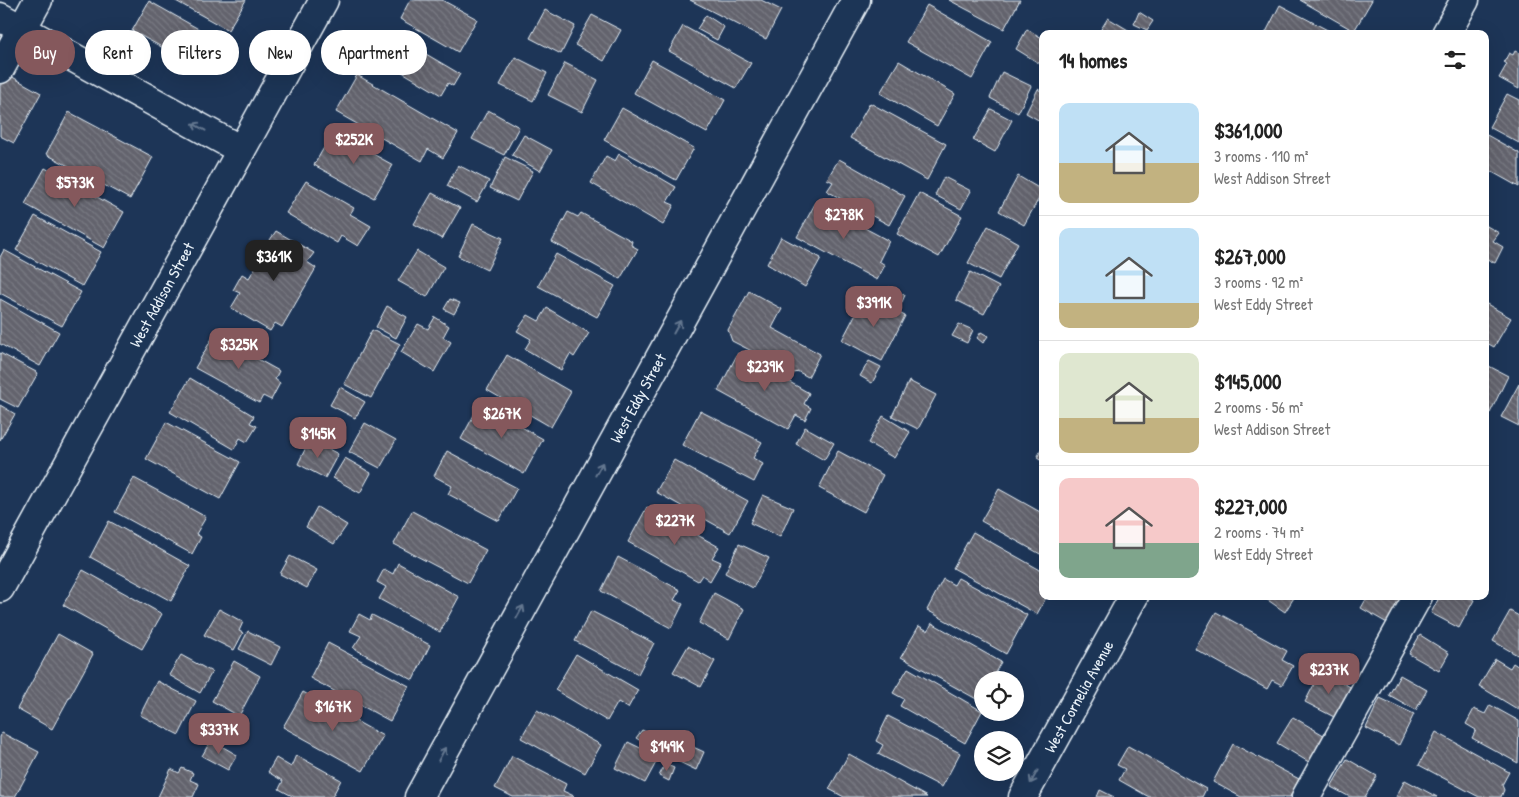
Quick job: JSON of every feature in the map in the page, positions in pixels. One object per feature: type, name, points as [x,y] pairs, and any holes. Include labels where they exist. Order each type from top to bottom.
[{"type":"street","points":[[0,69],[11,23],[38,0]]},
{"type":"street","name":"West Addison Street","points":[[0,588],[324,0]]},
{"type":"street","name":"West Eddy Street","points":[[419,797],[856,0]]},
{"type":"street","points":[[1448,30],[1465,0]]},
{"type":"street","points":[[11,23],[241,150]]},
{"type":"street","name":"West Cornelia Avenue","points":[[1023,797],[1132,600]]},
{"type":"street","points":[[1306,797],[1416,600]]},
{"type":"building","points":[[174,0],[246,0],[228,30]]},
{"type":"building","points":[[410,0],[442,0],[477,19],[458,52],[427,34],[427,30],[419,30],[400,19]]},
{"type":"building","points":[[690,0],[761,0],[781,10],[766,39]]},
{"type":"building","points":[[949,0],[1020,0],[1004,29]]},
{"type":"building","points":[[1300,0],[1372,0],[1355,30]]},
{"type":"building","points":[[149,1],[200,30],[161,30],[161,47],[151,41],[151,30],[133,30]]},
{"type":"building","points":[[927,5],[992,42],[972,79],[906,42]]},
{"type":"building","points":[[1280,5],[1327,30],[1267,30]]},
{"type":"building","points":[[545,10],[575,26],[561,54],[530,38]]},
{"type":"building","points":[[1139,12],[1153,21],[1147,30],[1134,24]]},
{"type":"building","points":[[592,15],[621,30],[604,61],[575,45]]},
{"type":"building","points":[[706,15],[724,27],[717,40],[697,29]]},
{"type":"building","points":[[1108,18],[1128,30],[1100,30]]},
{"type":"building","points":[[683,26],[751,63],[736,88],[669,51]]},
{"type":"building","points":[[1027,29],[1039,36],[1039,63],[1016,49]]},
{"type":"building","points":[[1515,51],[1519,53],[1519,89],[1499,78],[1507,64],[1504,62],[1509,53],[1513,55]]},
{"type":"building","points":[[427,55],[460,74],[453,86],[448,83],[441,95],[407,75],[427,75]]},
{"type":"building","points":[[515,57],[547,73],[533,101],[500,85]]},
{"type":"building","points":[[652,60],[725,100],[707,133],[634,93]]},
{"type":"building","points":[[899,61],[955,94],[937,126],[880,93]]},
{"type":"building","points":[[565,63],[598,80],[582,112],[548,95]]},
{"type":"building","points":[[1002,72],[1031,86],[1018,113],[990,98]]},
{"type":"building","points":[[7,74],[41,93],[14,143],[0,136],[0,86]]},
{"type":"building","points":[[357,75],[458,133],[443,158],[428,149],[422,161],[336,112]]},
{"type":"building","points":[[1038,89],[1039,120],[1026,113]]},
{"type":"building","points":[[1507,94],[1519,100],[1519,143],[1489,127]]},
{"type":"building","points":[[870,103],[946,144],[927,180],[850,138]]},
{"type":"building","points":[[622,108],[694,148],[676,180],[604,140]]},
{"type":"building","points":[[991,109],[1012,120],[995,152],[973,140]]},
{"type":"building","points":[[488,110],[519,127],[504,155],[472,139]]},
{"type":"building","points":[[69,112],[153,157],[130,199],[46,154]]},
{"type":"building","points":[[333,132],[393,165],[374,198],[314,165]]},
{"type":"building","points":[[524,135],[552,150],[540,171],[512,155]]},
{"type":"building","points":[[1489,136],[1519,153],[1519,187],[1489,170]]},
{"type":"building","points":[[619,154],[676,187],[667,202],[674,205],[663,225],[591,183],[606,156],[615,161]]},
{"type":"building","points":[[505,157],[533,171],[517,201],[490,188]]},
{"type":"building","points":[[839,159],[905,196],[889,225],[827,191],[833,182],[827,179]]},
{"type":"building","points":[[458,165],[489,181],[477,202],[447,186]]},
{"type":"building","points":[[45,168],[124,212],[104,248],[25,204]]},
{"type":"building","points":[[1018,176],[1039,188],[1039,198],[1024,225],[999,211]]},
{"type":"building","points":[[944,177],[971,191],[961,209],[935,195]]},
{"type":"building","points":[[306,181],[354,208],[350,214],[371,226],[358,246],[341,236],[337,243],[286,213]]},
{"type":"building","points":[[432,193],[460,208],[442,239],[414,224]]},
{"type":"building","points":[[919,193],[962,216],[939,257],[897,234]]},
{"type":"building","points":[[816,202],[889,241],[879,261],[885,265],[877,280],[797,237]]},
{"type":"building","points":[[568,212],[578,217],[581,213],[632,241],[631,245],[638,249],[620,279],[552,242]]},
{"type":"building","points":[[35,216],[101,252],[82,286],[16,250]]},
{"type":"building","points":[[473,224],[503,238],[487,270],[458,256]]},
{"type":"building","points":[[988,226],[1018,243],[999,279],[968,263]]},
{"type":"building","points":[[1489,227],[1499,233],[1493,241],[1503,247],[1495,263],[1489,260]]},
{"type":"building","points":[[276,231],[314,253],[307,262],[316,268],[282,327],[275,323],[270,331],[231,308],[240,293],[233,290],[242,274],[249,278],[258,263],[251,259],[261,243],[266,246]]},
{"type":"building","points":[[781,237],[821,258],[805,287],[767,264]]},
{"type":"building","points":[[4,250],[81,292],[62,326],[0,293],[0,257]]},
{"type":"building","points":[[417,251],[444,267],[427,297],[398,281]]},
{"type":"building","points":[[556,254],[615,286],[597,317],[538,286]]},
{"type":"building","points":[[970,272],[999,287],[984,314],[956,300]]},
{"type":"building","points":[[889,287],[905,295],[902,302],[886,294]]},
{"type":"building","points":[[749,291],[782,309],[772,328],[820,354],[808,377],[797,371],[795,373],[732,341],[728,330]]},
{"type":"building","points":[[865,296],[905,316],[882,361],[842,340]]},
{"type":"building","points":[[0,299],[59,332],[40,366],[0,344]]},
{"type":"building","points":[[450,299],[460,303],[454,314],[444,309]]},
{"type":"building","points":[[1489,305],[1511,318],[1494,347],[1489,344]]},
{"type":"building","points":[[387,306],[407,317],[396,338],[376,327]]},
{"type":"building","points":[[547,308],[589,333],[574,357],[570,354],[561,370],[525,349],[531,339],[517,331],[528,315],[539,321]]},
{"type":"building","points":[[435,317],[449,326],[443,337],[451,342],[434,372],[401,352],[418,324],[428,329]]},
{"type":"building","points":[[959,324],[973,330],[967,343],[952,336]]},
{"type":"building","points":[[372,330],[400,344],[371,398],[344,384]]},
{"type":"building","points":[[981,332],[988,336],[983,343],[977,338]]},
{"type":"building","points":[[214,335],[279,371],[275,379],[280,383],[271,400],[263,396],[259,403],[195,368]]},
{"type":"building","points":[[0,353],[38,373],[18,408],[0,399]]},
{"type":"building","points":[[738,353],[809,393],[804,404],[811,408],[805,420],[796,415],[788,429],[718,391]]},
{"type":"building","points":[[507,355],[571,392],[551,427],[487,390]]},
{"type":"building","points":[[869,361],[881,367],[872,383],[860,376]]},
{"type":"building","points":[[1489,366],[1508,376],[1489,412]]},
{"type":"building","points":[[190,378],[254,416],[250,423],[257,426],[247,442],[240,438],[234,449],[170,412]]},
{"type":"building","points":[[909,381],[936,395],[918,429],[892,416]]},
{"type":"building","points":[[1519,384],[1519,426],[1501,417]]},
{"type":"building","points":[[340,387],[365,402],[355,418],[330,405]]},
{"type":"building","points":[[480,404],[543,439],[524,474],[461,439]]},
{"type":"building","points":[[0,405],[15,414],[0,440]]},
{"type":"building","points":[[700,411],[762,442],[753,458],[763,464],[754,482],[682,445]]},
{"type":"building","points":[[883,416],[910,432],[894,458],[868,443]]},
{"type":"building","points":[[166,422],[240,462],[220,499],[146,459]]},
{"type":"building","points":[[365,423],[396,440],[380,468],[349,452]]},
{"type":"building","points":[[805,427],[834,443],[824,460],[796,444]]},
{"type":"building","points":[[310,439],[338,454],[325,478],[298,464]]},
{"type":"building","points":[[447,451],[517,488],[499,521],[448,494],[452,486],[434,476]]},
{"type":"building","points":[[838,451],[883,475],[864,512],[819,488]]},
{"type":"building","points":[[345,458],[371,473],[360,493],[333,478]]},
{"type":"building","points":[[674,460],[748,501],[730,533],[656,492]]},
{"type":"building","points":[[134,478],[206,517],[196,534],[201,537],[192,554],[115,512]]},
{"type":"building","points":[[999,489],[1039,511],[1039,553],[981,521]]},
{"type":"building","points":[[763,495],[793,508],[780,537],[750,523]]},
{"type":"building","points":[[317,507],[347,525],[334,544],[306,527]]},
{"type":"building","points":[[647,507],[719,547],[712,558],[721,562],[710,581],[702,575],[698,581],[628,542]]},
{"type":"building","points":[[412,511],[486,550],[468,583],[394,544]]},
{"type":"building","points":[[109,521],[190,566],[171,601],[90,557]]},
{"type":"building","points":[[973,532],[1039,569],[1039,600],[1045,600],[1037,614],[953,568]]},
{"type":"building","points":[[739,544],[769,558],[753,588],[725,573]]},
{"type":"building","points":[[290,556],[317,570],[307,588],[280,574]]},
{"type":"building","points":[[618,557],[680,590],[674,600],[683,604],[671,628],[601,591]]},
{"type":"building","points":[[398,563],[459,597],[440,632],[379,599],[386,587],[377,582],[384,569],[393,574]]},
{"type":"building","points":[[83,570],[162,614],[142,649],[63,605]]},
{"type":"building","points":[[958,578],[1027,615],[1006,654],[927,610],[943,579],[954,585]]},
{"type":"building","points":[[714,593],[744,609],[729,639],[699,623]]},
{"type":"building","points":[[1268,600],[1292,600],[1285,612]]},
{"type":"building","points":[[1366,600],[1404,600],[1389,624],[1361,608]]},
{"type":"building","points":[[1438,600],[1474,600],[1459,628],[1431,613]]},
{"type":"building","points":[[219,609],[243,622],[239,631],[243,633],[234,650],[204,635]]},
{"type":"building","points":[[591,611],[654,643],[638,674],[575,641]]},
{"type":"building","points":[[1510,611],[1519,616],[1519,656],[1493,641]]},
{"type":"building","points":[[1216,612],[1287,651],[1282,660],[1293,666],[1282,685],[1272,680],[1267,689],[1195,649]]},
{"type":"building","points":[[359,614],[370,620],[372,615],[430,645],[413,680],[353,648],[361,636],[350,631]]},
{"type":"building","points":[[932,623],[1001,662],[996,671],[974,671],[974,698],[901,657],[919,626],[928,631]]},
{"type":"building","points":[[248,631],[280,647],[271,665],[239,649]]},
{"type":"building","points":[[58,634],[93,654],[52,729],[17,709]]},
{"type":"building","points":[[1420,635],[1449,653],[1439,671],[1409,654]]},
{"type":"building","points":[[328,643],[409,686],[390,721],[310,678]]},
{"type":"building","points":[[688,646],[715,661],[701,687],[673,672]]},
{"type":"building","points":[[576,654],[638,690],[628,708],[618,702],[607,721],[555,690]]},
{"type":"building","points":[[181,655],[212,672],[200,693],[169,675]]},
{"type":"building","points":[[1495,659],[1510,668],[1513,663],[1519,667],[1519,710],[1479,686]]},
{"type":"building","points":[[234,661],[260,676],[239,716],[212,701]]},
{"type":"building","points":[[908,668],[974,706],[974,721],[977,721],[965,743],[900,706],[904,699],[893,693]]},
{"type":"building","points":[[1321,671],[1354,689],[1338,719],[1305,702]]},
{"type":"building","points":[[1400,675],[1427,690],[1416,710],[1389,695]]},
{"type":"building","points":[[157,681],[196,701],[179,735],[140,715]]},
{"type":"building","points":[[303,692],[383,736],[363,771],[283,727]]},
{"type":"building","points":[[1380,698],[1414,714],[1399,745],[1366,728]]},
{"type":"building","points":[[1490,705],[1519,721],[1518,763],[1472,738],[1476,730],[1466,724],[1474,709],[1485,714]]},
{"type":"building","points":[[537,710],[601,745],[585,773],[521,738]]},
{"type":"building","points":[[888,716],[960,753],[942,787],[878,754],[883,745],[876,741]]},
{"type":"building","points":[[1293,717],[1327,737],[1312,764],[1277,743]]},
{"type":"building","points":[[642,730],[650,734],[644,743],[636,738]]},
{"type":"building","points":[[1436,732],[1509,772],[1502,785],[1504,790],[1501,797],[1479,797],[1419,765]]},
{"type":"building","points":[[2,733],[39,752],[15,797],[0,797],[0,737]]},
{"type":"building","points":[[211,740],[237,755],[228,770],[202,756]]},
{"type":"building","points":[[678,740],[704,752],[696,770],[669,757]]},
{"type":"building","points":[[628,742],[659,757],[645,783],[615,768]]},
{"type":"building","points":[[1233,744],[1299,779],[1290,797],[1241,797],[1213,782]]},
{"type":"building","points":[[1128,746],[1206,789],[1202,797],[1149,797],[1119,780],[1125,769],[1117,765]]},
{"type":"building","points":[[849,754],[927,797],[844,797],[829,789]]},
{"type":"building","points":[[296,755],[341,780],[332,797],[294,797],[279,789],[283,781],[268,772],[276,758],[291,767]]},
{"type":"building","points":[[512,756],[566,784],[563,791],[574,796],[513,797],[495,788]]},
{"type":"building","points":[[1347,759],[1377,776],[1365,797],[1350,797],[1331,787]]},
{"type":"building","points":[[665,764],[674,768],[669,781],[659,776]]},
{"type":"building","points":[[182,768],[193,773],[190,780],[199,784],[193,797],[158,797],[171,769],[179,773]]},
{"type":"building","points":[[1405,780],[1437,797],[1396,797]]},
{"type":"building","points":[[1100,790],[1114,797],[1097,797]]}]
